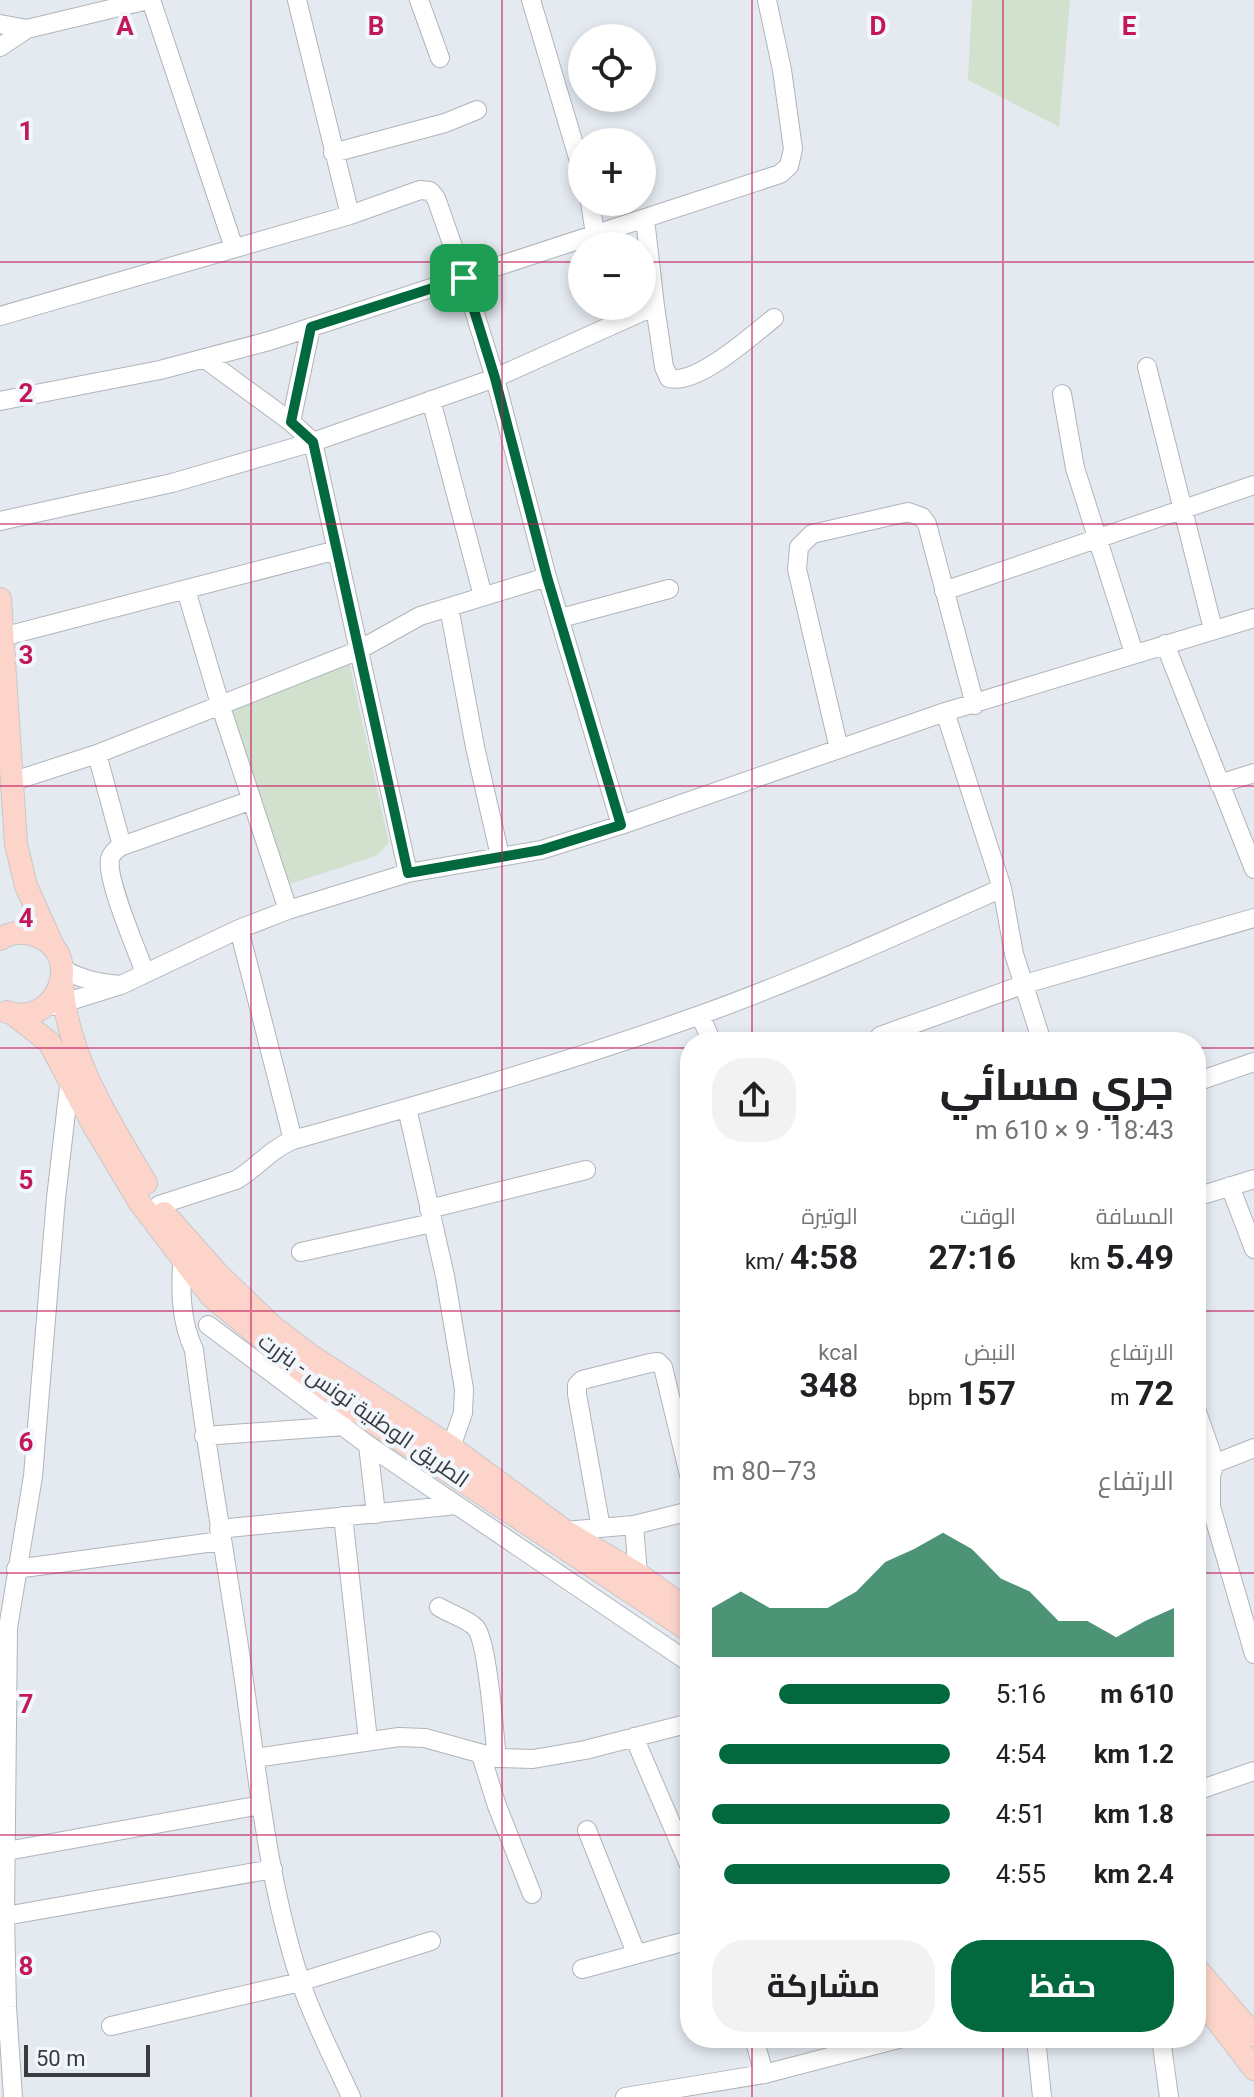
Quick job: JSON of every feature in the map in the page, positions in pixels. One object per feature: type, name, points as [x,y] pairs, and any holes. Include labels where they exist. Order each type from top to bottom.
[{"type":"main road","name":"الطريق الوطنية تونس - بنزرت","points":[[0,599],[11,782],[20,869],[60,976],[78,1058],[159,1205],[215,1271],[272,1326],[310,1355],[451,1447],[565,1531],[638,1574],[680,1613]]},
{"type":"main road","points":[[0,939],[18,933],[44,939],[60,976],[57,994],[40,1010],[27,1014],[4,1010]]},
{"type":"main road","name":"الطريق الوطنية تونس - بنزرت","points":[[4,1010],[49,1042],[140,1203],[211,1296],[346,1404],[680,1614]]},
{"type":"main road","points":[[1206,1980],[1254,2035]]},
{"type":"main road","points":[[1206,2006],[1254,2069]]},
{"type":"street","points":[[0,47],[27,29],[149,0],[234,248]]},
{"type":"street","points":[[297,0],[350,215]]},
{"type":"street","points":[[419,0],[440,58]]},
{"type":"street","points":[[531,0],[569,128]]},
{"type":"street","points":[[602,232],[780,174],[789,166],[793,149],[782,70],[767,0]]},
{"type":"street","points":[[0,24],[27,29]]},
{"type":"street","points":[[333,153],[432,127],[477,110]]},
{"type":"street","points":[[0,316],[350,215],[420,190],[430,191],[436,198],[464,278],[495,378],[547,577],[621,825]]},
{"type":"street","points":[[645,219],[646,232]]},
{"type":"street","points":[[0,401],[205,359],[568,243]]},
{"type":"street","points":[[656,312],[666,374],[674,380],[709,366],[774,318]]},
{"type":"street","points":[[0,521],[172,483],[313,442],[495,378],[624,320]]},
{"type":"street","points":[[291,422],[311,327]]},
{"type":"street","points":[[205,359],[291,422],[313,442],[408,873]]},
{"type":"street","points":[[1147,367],[1213,629]]},
{"type":"street","points":[[1062,394],[1075,468],[1134,653]]},
{"type":"street","points":[[431,400],[483,596]]},
{"type":"street","points":[[944,591],[1254,485]]},
{"type":"street","points":[[839,749],[797,569],[799,547],[812,534],[908,512],[927,524],[975,705]]},
{"type":"street","points":[[2,637],[337,550]]},
{"type":"street","points":[[11,782],[97,754],[357,651],[420,616],[547,577]]},
{"type":"street","points":[[561,618],[669,589]]},
{"type":"street","points":[[186,590],[288,910]]},
{"type":"street","points":[[449,607],[475,747],[500,856]]},
{"type":"street","points":[[60,976],[121,985],[239,929],[288,910],[408,873],[541,850],[945,712],[1254,618]]},
{"type":"street","points":[[1165,644],[1254,869]]},
{"type":"street","points":[[945,712],[1002,888],[1014,954],[1039,1032]]},
{"type":"street","points":[[97,754],[122,846]]},
{"type":"street","points":[[1219,784],[1254,773]]},
{"type":"street","points":[[145,973],[111,876],[110,857],[122,846],[252,800]]},
{"type":"street","points":[[159,1205],[248,1174],[276,1146],[700,1015],[853,956],[1002,888]]},
{"type":"street","points":[[891,1032],[1025,984],[1254,918]]},
{"type":"street","points":[[239,929],[293,1140]]},
{"type":"street","points":[[60,976],[121,985]]},
{"type":"street","points":[[700,1015],[708,1032]]},
{"type":"street","points":[[1206,1079],[1254,1062]]},
{"type":"street","points":[[13,2097],[5,1916],[5,1674],[16,1569],[33,1476],[56,1198],[70,1078]]},
{"type":"street","points":[[407,1108],[445,1276],[465,1402],[451,1447]]},
{"type":"street","points":[[301,1252],[586,1170]]},
{"type":"street","points":[[1206,1194],[1254,1179]]},
{"type":"street","points":[[1230,1186],[1254,1249]]},
{"type":"street","points":[[184,1235],[182,1301],[186,1331],[194,1350],[204,1436],[273,1869],[300,1982],[351,2097]]},
{"type":"street","points":[[194,1350],[208,1325],[215,1271]]},
{"type":"street","points":[[208,1325],[368,1445],[680,1656]]},
{"type":"street","points":[[601,1528],[577,1385],[582,1380],[658,1362],[663,1367],[680,1438]]},
{"type":"street","points":[[204,1436],[344,1426]]},
{"type":"street","points":[[1206,1437],[1215,1463],[1211,1476],[1211,1507],[1251,1626],[1254,1654]]},
{"type":"street","points":[[368,1445],[376,1514]]},
{"type":"street","points":[[1206,1467],[1254,1448]]},
{"type":"street","points":[[16,1569],[343,1516],[457,1505]]},
{"type":"street","points":[[565,1531],[634,1525],[680,1514]]},
{"type":"street","points":[[343,1516],[368,1740]]},
{"type":"street","points":[[634,1525],[638,1574]]},
{"type":"street","points":[[439,1607],[474,1625],[484,1644],[489,1757],[497,1806],[532,1894]]},
{"type":"street","points":[[255,1758],[399,1737],[425,1738],[514,1761],[680,1726]]},
{"type":"street","points":[[634,1737],[680,1844]]},
{"type":"street","points":[[1206,1788],[1254,1771]]},
{"type":"street","points":[[7,1851],[261,1805]]},
{"type":"street","points":[[587,1830],[636,1953]]},
{"type":"street","points":[[5,1916],[273,1869]]},
{"type":"street","points":[[111,2026],[300,1982],[431,1941]]},
{"type":"street","points":[[582,1969],[680,1942]]},
{"type":"street","points":[[757,2048],[764,2074]]},
{"type":"street","points":[[625,2097],[764,2074],[839,2048]]},
{"type":"street","points":[[1037,2048],[1042,2097]]},
{"type":"street","points":[[1162,2048],[1169,2097]]},
{"type":"green space","points":[[972,0],[1070,0],[1059,127],[968,80]]},
{"type":"green space","points":[[344,661],[350,666],[389,843],[376,856],[280,887],[228,706]]},
{"type":"route","points":[[464,278],[495,378],[547,577],[621,825],[541,850],[408,873],[313,442],[291,422],[311,327],[464,278]]}]
